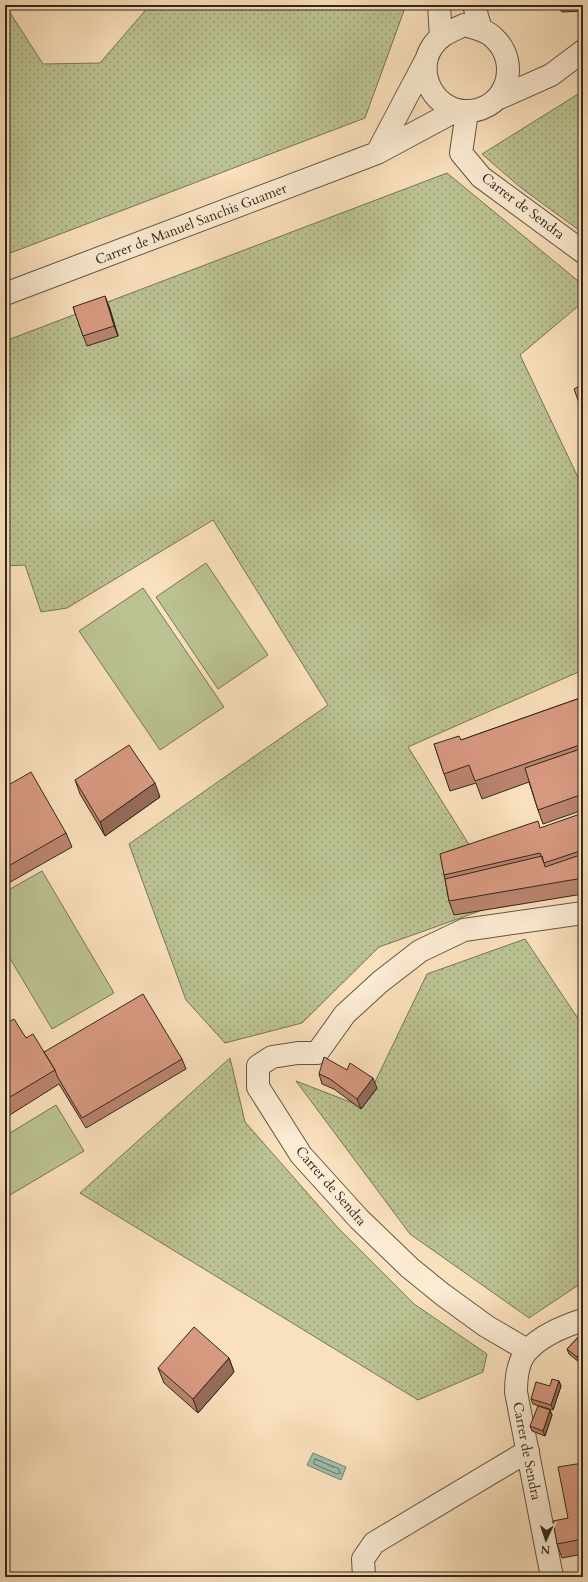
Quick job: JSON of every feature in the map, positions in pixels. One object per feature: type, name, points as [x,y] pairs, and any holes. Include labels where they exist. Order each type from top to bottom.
[{"type":"street","points":[[439,5],[441,37]]},
{"type":"street","points":[[474,5],[481,30]]},
{"type":"street","points":[[377,153],[426,60],[431,47],[441,37],[464,25],[481,30],[493,36],[503,47],[508,60],[509,74],[505,88],[497,99]]},
{"type":"street","points":[[426,60],[426,75],[430,88],[438,99],[446,106],[462,111],[478,110],[497,99],[551,74],[583,51]]},
{"type":"street","name":"Carrer de Manuel Sanchis Guamer","points":[[5,294],[377,153],[462,111]]},
{"type":"street","name":"Carrer de Sendra","points":[[462,111],[461,153],[481,177],[583,252]]},
{"type":"street","name":"Carrer de Sendra","points":[[527,1350],[486,1326],[442,1294],[410,1268],[359,1219],[301,1155],[258,1087],[258,1066],[272,1057],[298,1053],[317,1053],[345,1014],[380,982],[420,951],[464,930],[583,913]]},
{"type":"street","name":"Carrer de Sendra","points":[[552,1577],[516,1392],[516,1374],[527,1350],[548,1335],[583,1320]]},
{"type":"street","points":[[364,1577],[363,1560],[374,1544],[528,1451]]},
{"type":"green space","points":[[5,5],[43,64],[100,63],[150,5],[406,5],[365,118],[5,255]]},
{"type":"green space","points":[[583,91],[583,233],[520,187],[482,154]]},
{"type":"green space","points":[[447,173],[583,285],[583,302],[520,355],[583,488],[583,670],[408,747],[505,902],[379,947],[302,1023],[225,1043],[186,1000],[129,844],[328,705],[213,520],[67,608],[41,612],[25,565],[5,566],[5,341]]},
{"type":"green space","points":[[206,563],[268,655],[218,689],[156,597]]},
{"type":"green space","points":[[143,588],[224,707],[160,750],[79,631]]},
{"type":"green space","points":[[42,871],[114,993],[52,1029],[5,950],[5,892]]},
{"type":"green space","points":[[525,939],[583,1026],[583,1282],[529,1318],[410,1234],[296,1081],[363,1107],[427,974]]},
{"type":"green space","points":[[230,1058],[245,1122],[338,1228],[414,1304],[487,1354],[483,1372],[418,1400],[80,1193]]},
{"type":"green space","points":[[56,1105],[84,1151],[5,1198],[5,1136]]},
{"type":"water","points":[[313,1453],[346,1467],[341,1480],[307,1465]]},
{"type":"building","points":[[105,296],[114,326],[83,336],[73,307]]},
{"type":"building","points":[[583,384],[583,414],[574,389]]},
{"type":"building","points":[[583,697],[583,744],[475,781],[469,765],[444,774],[434,744],[459,736],[461,740]]},
{"type":"building","points":[[129,745],[155,783],[100,822],[75,780]]},
{"type":"building","points":[[583,748],[583,794],[538,810],[525,768]]},
{"type":"building","points":[[31,772],[66,833],[5,868],[5,787]]},
{"type":"building","points":[[583,813],[583,850],[544,863],[540,853],[444,875],[440,854],[538,821],[540,828]]},
{"type":"building","points":[[583,854],[583,878],[449,901],[445,879],[542,856],[545,867]]},
{"type":"building","points":[[143,994],[182,1059],[82,1118],[44,1052]]},
{"type":"building","points":[[14,1019],[26,1038],[33,1034],[55,1070],[5,1100],[5,1024]]},
{"type":"building","points":[[324,1057],[347,1070],[350,1063],[373,1078],[357,1099],[330,1079],[319,1074]]},
{"type":"building","points":[[194,1327],[229,1358],[193,1399],[158,1368]]},
{"type":"building","points":[[583,1332],[583,1350],[577,1357],[567,1349]]},
{"type":"building","points":[[552,1379],[559,1381],[551,1405],[531,1399],[536,1382],[550,1386]]},
{"type":"building","points":[[538,1406],[550,1410],[543,1431],[530,1426]]},
{"type":"building","points":[[583,1463],[583,1539],[557,1544],[553,1521],[568,1518],[558,1467]]}]
